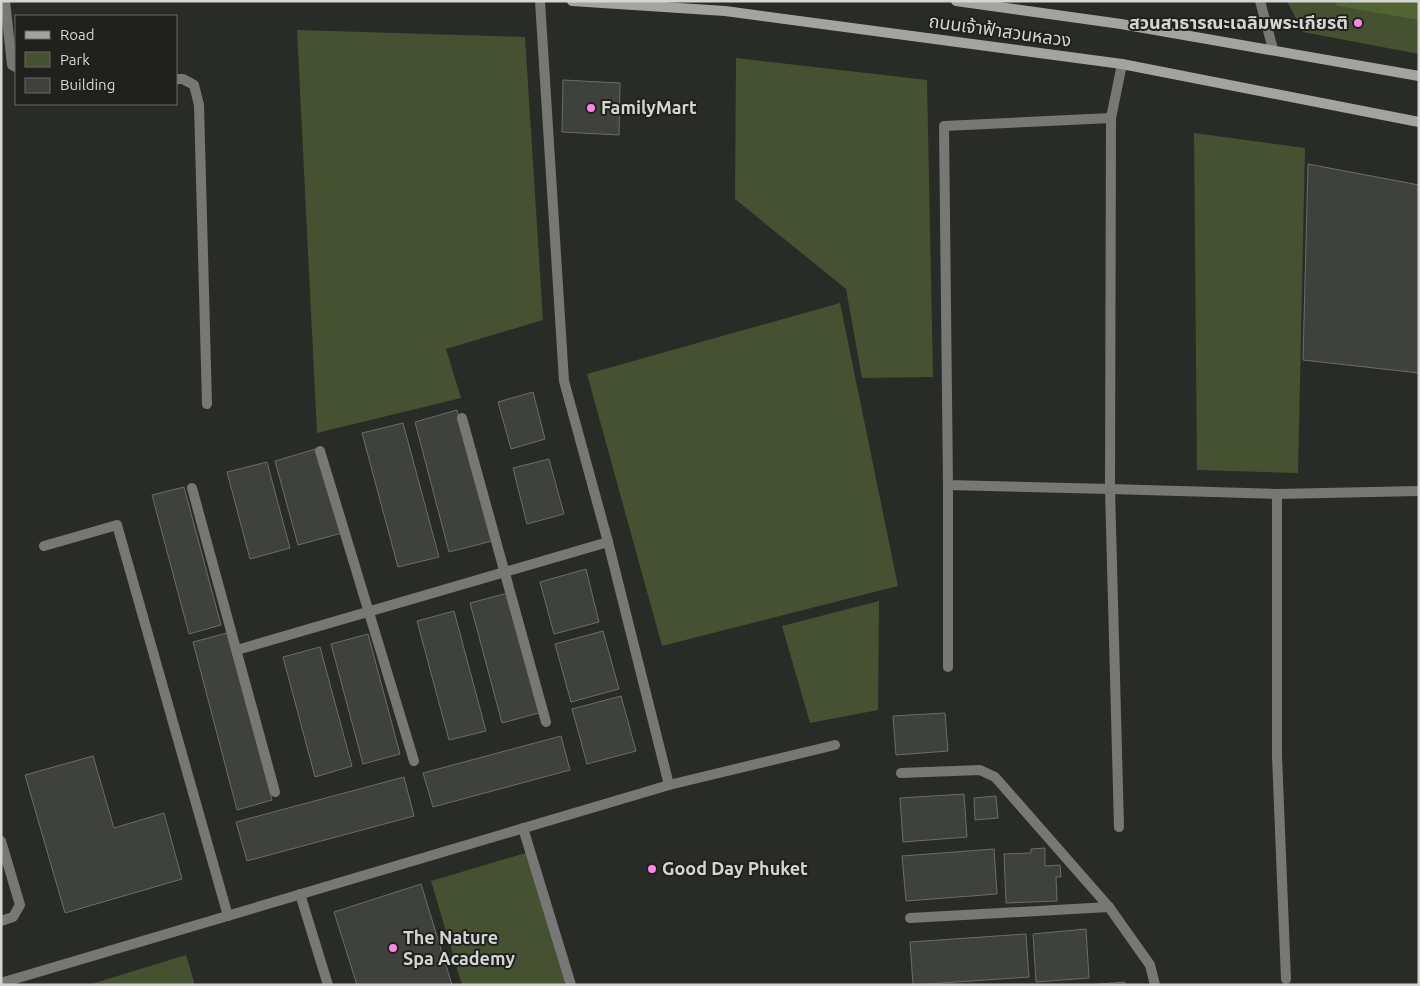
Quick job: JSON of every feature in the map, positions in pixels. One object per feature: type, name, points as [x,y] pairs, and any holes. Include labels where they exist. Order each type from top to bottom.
[{"type":"main road","name":"ถนนเจ้าฟ้าสวนหลวง","points":[[572,1],[725,11],[1122,64],[1419,122]]},
{"type":"main road","name":"ถนนเจ้าฟ้าสวนหลวง","points":[[956,1],[1121,24],[1273,49],[1419,76]]},
{"type":"street","points":[[5,1],[12,65],[15,66]]},
{"type":"street","points":[[540,1],[564,381],[608,542],[669,785]]},
{"type":"street","points":[[1260,1],[1273,49]]},
{"type":"street","points":[[1119,828],[1110,489],[1111,118],[1122,64]]},
{"type":"street","points":[[178,79],[183,79],[194,85],[199,105],[207,404]]},
{"type":"street","points":[[948,667],[944,126],[1111,118]]},
{"type":"street","points":[[462,418],[546,722]]},
{"type":"street","points":[[320,451],[414,761]]},
{"type":"street","points":[[948,485],[1277,494],[1419,491]]},
{"type":"street","points":[[192,488],[275,792]]},
{"type":"street","points":[[1277,494],[1277,756],[1286,979]]},
{"type":"street","points":[[44,546],[117,525],[228,916]]},
{"type":"street","points":[[237,650],[608,542]]},
{"type":"street","points":[[1,983],[669,785],[835,745]]},
{"type":"street","points":[[901,773],[980,770],[995,777],[1109,906],[1150,965],[1155,985]]},
{"type":"street","points":[[523,828],[571,985]]},
{"type":"street","points":[[1,841],[20,905],[14,917],[1,920]]},
{"type":"street","points":[[300,894],[328,985]]},
{"type":"street","points":[[910,918],[1109,906]]},
{"type":"green space","name":"สวนสาธารณะเฉลิมพระเกียรติ","points":[[1287,1],[1419,1],[1419,54],[1303,32]]},
{"type":"green space","points":[[297,30],[525,37],[543,320],[446,349],[461,398],[317,433]]},
{"type":"green space","points":[[736,58],[927,80],[933,377],[862,378],[846,289],[735,199]]},
{"type":"green space","points":[[1194,133],[1305,148],[1298,473],[1197,470]]},
{"type":"green space","points":[[840,303],[898,586],[662,646],[587,374]]},
{"type":"green space","points":[[879,601],[878,710],[810,723],[782,626]]},
{"type":"green space","points":[[532,851],[575,985],[462,985],[431,881]]},
{"type":"green space","points":[[186,955],[195,985],[88,985]]},
{"type":"shaded area","points":[[1333,1],[1419,1],[1419,20],[1338,6]]},
{"type":"building","name":"FamilyMart","points":[[563,80],[620,83],[619,135],[562,132]]},
{"type":"building","points":[[1308,164],[1419,185],[1419,373],[1303,360]]},
{"type":"building","points":[[533,392],[545,439],[511,449],[498,402]]},
{"type":"building","points":[[457,410],[492,541],[449,552],[415,422]]},
{"type":"building","points":[[403,423],[439,557],[398,567],[362,433]]},
{"type":"building","points":[[319,448],[342,533],[298,545],[275,461]]},
{"type":"building","points":[[549,459],[564,514],[527,524],[513,468]]},
{"type":"building","points":[[267,462],[290,548],[250,559],[227,472]]},
{"type":"building","points":[[184,487],[221,625],[189,634],[152,495]]},
{"type":"building","points":[[586,569],[599,622],[554,634],[540,582]]},
{"type":"building","points":[[508,593],[539,713],[502,723],[470,603]]},
{"type":"building","points":[[454,611],[486,731],[449,740],[417,621]]},
{"type":"building","points":[[603,631],[619,689],[571,702],[555,644]]},
{"type":"building","points":[[227,633],[272,800],[237,810],[193,642]]},
{"type":"building","points":[[368,634],[400,754],[363,764],[331,644]]},
{"type":"building","points":[[320,647],[352,766],[315,777],[283,657]]},
{"type":"building","points":[[621,696],[636,751],[587,764],[572,709]]},
{"type":"building","points":[[945,713],[948,751],[896,755],[893,716]]},
{"type":"building","points":[[561,736],[570,770],[433,807],[423,773]]},
{"type":"building","points":[[93,756],[114,828],[164,813],[182,879],[65,913],[25,775]]},
{"type":"building","points":[[404,777],[414,816],[247,861],[236,822]]},
{"type":"building","points":[[964,794],[967,837],[903,842],[900,798]]},
{"type":"building","points":[[996,796],[998,818],[975,820],[974,798]]},
{"type":"building","points":[[1045,848],[1045,866],[1060,865],[1061,877],[1056,877],[1057,901],[1006,903],[1004,854],[1031,853],[1031,849]]},
{"type":"building","points":[[994,849],[997,894],[906,901],[902,856]]},
{"type":"building","name":"The Nature Spa Academy","points":[[421,884],[452,985],[357,985],[334,912]]},
{"type":"building","points":[[1086,929],[1089,978],[1036,982],[1033,934]]},
{"type":"building","points":[[1026,934],[1029,977],[913,985],[910,942]]},
{"type":"building","points":[[1125,982],[1125,985],[1087,985]]},
{"type":"place","name":"สวนสาธารณะเฉลิมพระเกียรติ","points":[[1358,23]]},
{"type":"place","name":"FamilyMart","points":[[591,108]]},
{"type":"place","name":"Good Day Phuket","points":[[652,869]]},
{"type":"place","name":"The Nature Spa Academy","points":[[393,948]]}]
